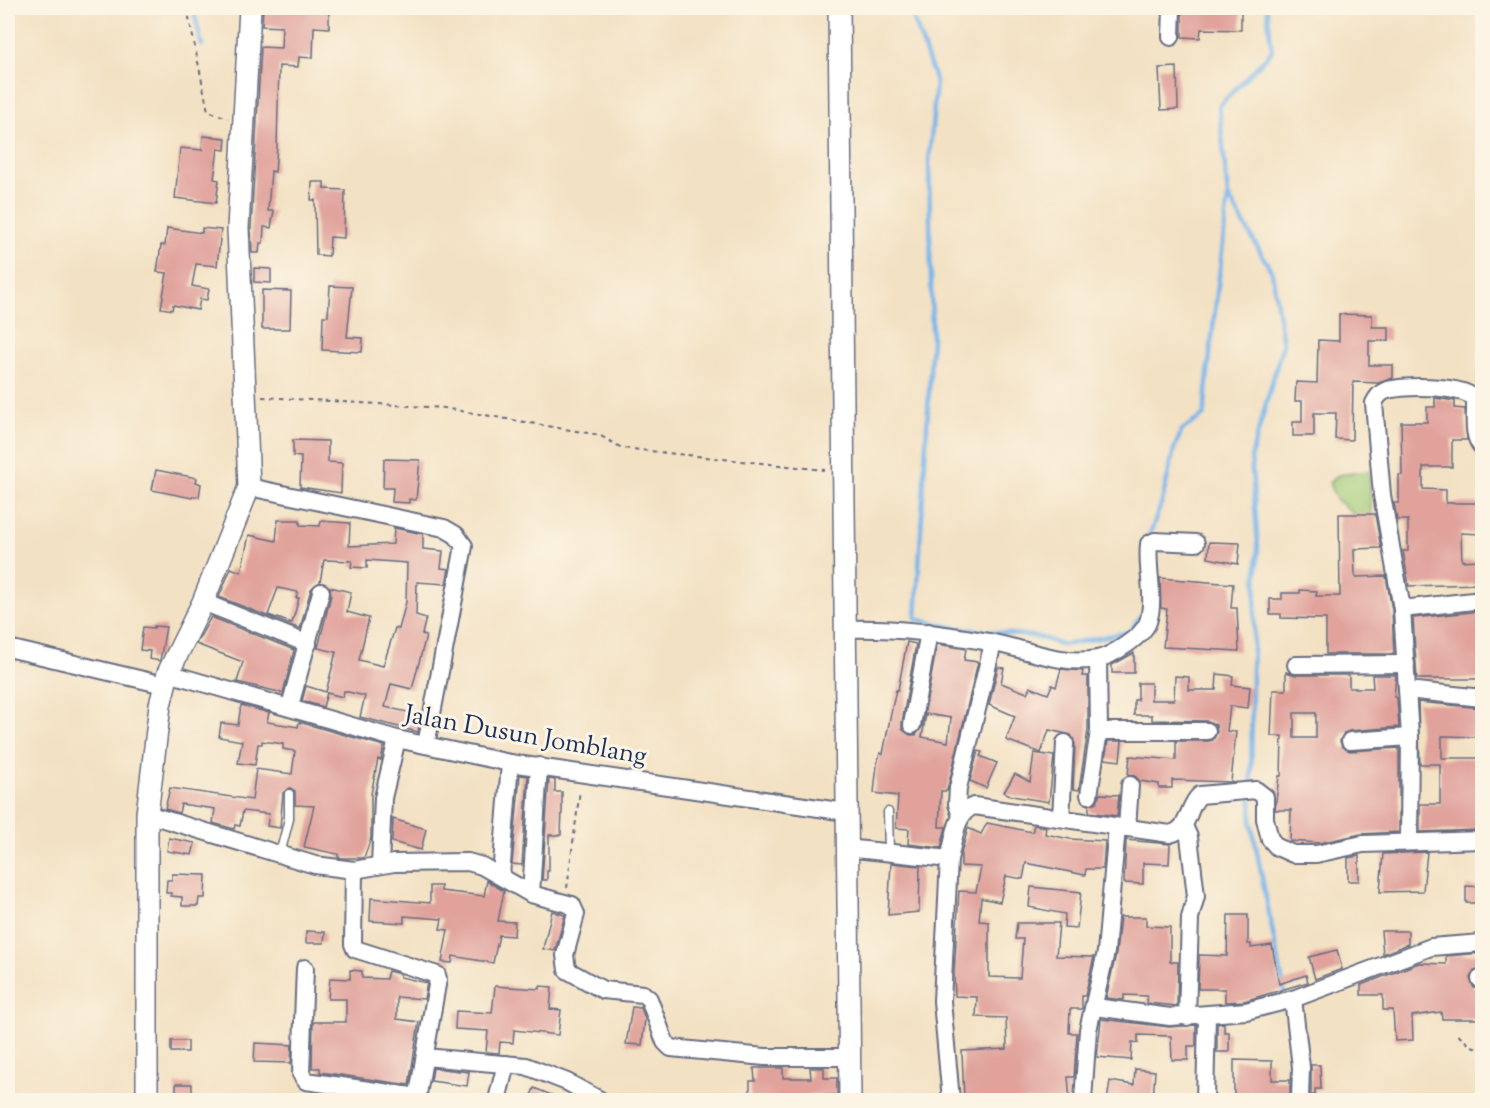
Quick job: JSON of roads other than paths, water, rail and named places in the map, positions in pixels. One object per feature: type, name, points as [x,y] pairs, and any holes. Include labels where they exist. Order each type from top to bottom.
[{"type":"street","points":[[147,1101],[147,814],[166,679],[203,602],[249,487],[238,228],[250,8]]},
{"type":"street","points":[[839,8],[850,1101]]},
{"type":"street","points":[[1172,8],[1172,37]]},
{"type":"street","points":[[1409,841],[1410,737],[1402,609],[1382,495],[1374,403],[1384,391],[1395,388],[1445,388],[1465,391],[1475,399],[1475,431],[1482,447]]},
{"type":"street","points":[[249,487],[444,528],[461,540],[464,546],[426,745]]},
{"type":"street","points":[[844,629],[894,628],[929,632],[1063,658],[1098,659],[1142,631],[1148,623],[1149,544],[1155,541],[1196,543]]},
{"type":"street","points":[[290,706],[321,592]]},
{"type":"street","points":[[1402,609],[1482,600]]},
{"type":"street","points":[[203,602],[308,644]]},
{"type":"street","points":[[912,725],[929,632]]},
{"type":"street","points":[[961,816],[957,804],[958,788],[993,643]]},
{"type":"street","name":"Jalan Dusun Jomblang","points":[[8,648],[290,706],[398,739],[510,763],[846,812]]},
{"type":"street","points":[[1089,795],[1099,731],[1098,659]]},
{"type":"street","points":[[1296,665],[1406,664]]},
{"type":"street","points":[[1407,690],[1482,698]]},
{"type":"street","points":[[1099,731],[1207,731]]},
{"type":"street","points":[[1350,741],[1410,737]]},
{"type":"street","points":[[380,865],[383,798],[398,739]]},
{"type":"street","points":[[1061,818],[1065,743]]},
{"type":"street","points":[[501,876],[510,763]]},
{"type":"street","points":[[531,894],[539,766]]},
{"type":"street","points":[[1083,1101],[1086,1045],[1106,952],[1122,828],[1130,785]]},
{"type":"street","points":[[951,1101],[942,1001],[949,859],[961,816],[967,808],[974,806],[1170,834],[1184,826],[1192,806],[1200,795],[1250,791],[1265,797],[1265,819],[1270,839],[1284,851],[1316,854],[1364,844],[1482,840]]},
{"type":"street","points":[[147,814],[315,865],[354,870],[380,865],[435,861],[468,862],[482,866],[531,894],[572,905],[576,914],[565,955],[567,970],[603,990],[643,994],[649,999],[665,1042],[671,1048],[773,1058],[849,1057]]},
{"type":"street","points":[[1184,826],[1189,837],[1196,896],[1190,918],[1188,1017]]},
{"type":"street","points":[[846,848],[949,859]]},
{"type":"street","points":[[305,968],[301,1074],[306,1081],[417,1099],[438,985],[436,975],[355,949],[353,945],[354,870]]},
{"type":"street","points":[[1095,1007],[1150,1016],[1188,1017],[1265,1007],[1293,999],[1431,947],[1482,943]]},
{"type":"street","points":[[1293,999],[1301,1067],[1300,1101]]},
{"type":"street","points":[[1204,1101],[1207,1016]]},
{"type":"street","points":[[425,1057],[506,1064],[541,1070],[600,1101]]},
{"type":"street","points":[[496,1101],[506,1064]]},
{"type":"lane","points":[[280,854],[289,819],[289,794]]},
{"type":"lane","points":[[888,812],[889,852]]},
{"type":"waterway","points":[[193,8],[202,45]]},
{"type":"waterway","points":[[910,8],[936,82],[929,161],[932,339],[916,619],[957,628],[1039,637],[1063,645],[1129,632],[1144,612]]},
{"type":"waterway","points":[[1267,8],[1272,51],[1219,106],[1228,196],[1272,272],[1283,344],[1251,457],[1258,547],[1252,671],[1251,822],[1285,994]]},
{"type":"waterway","points":[[1148,539],[1162,502],[1174,449],[1182,430],[1204,415],[1228,196]]}]
